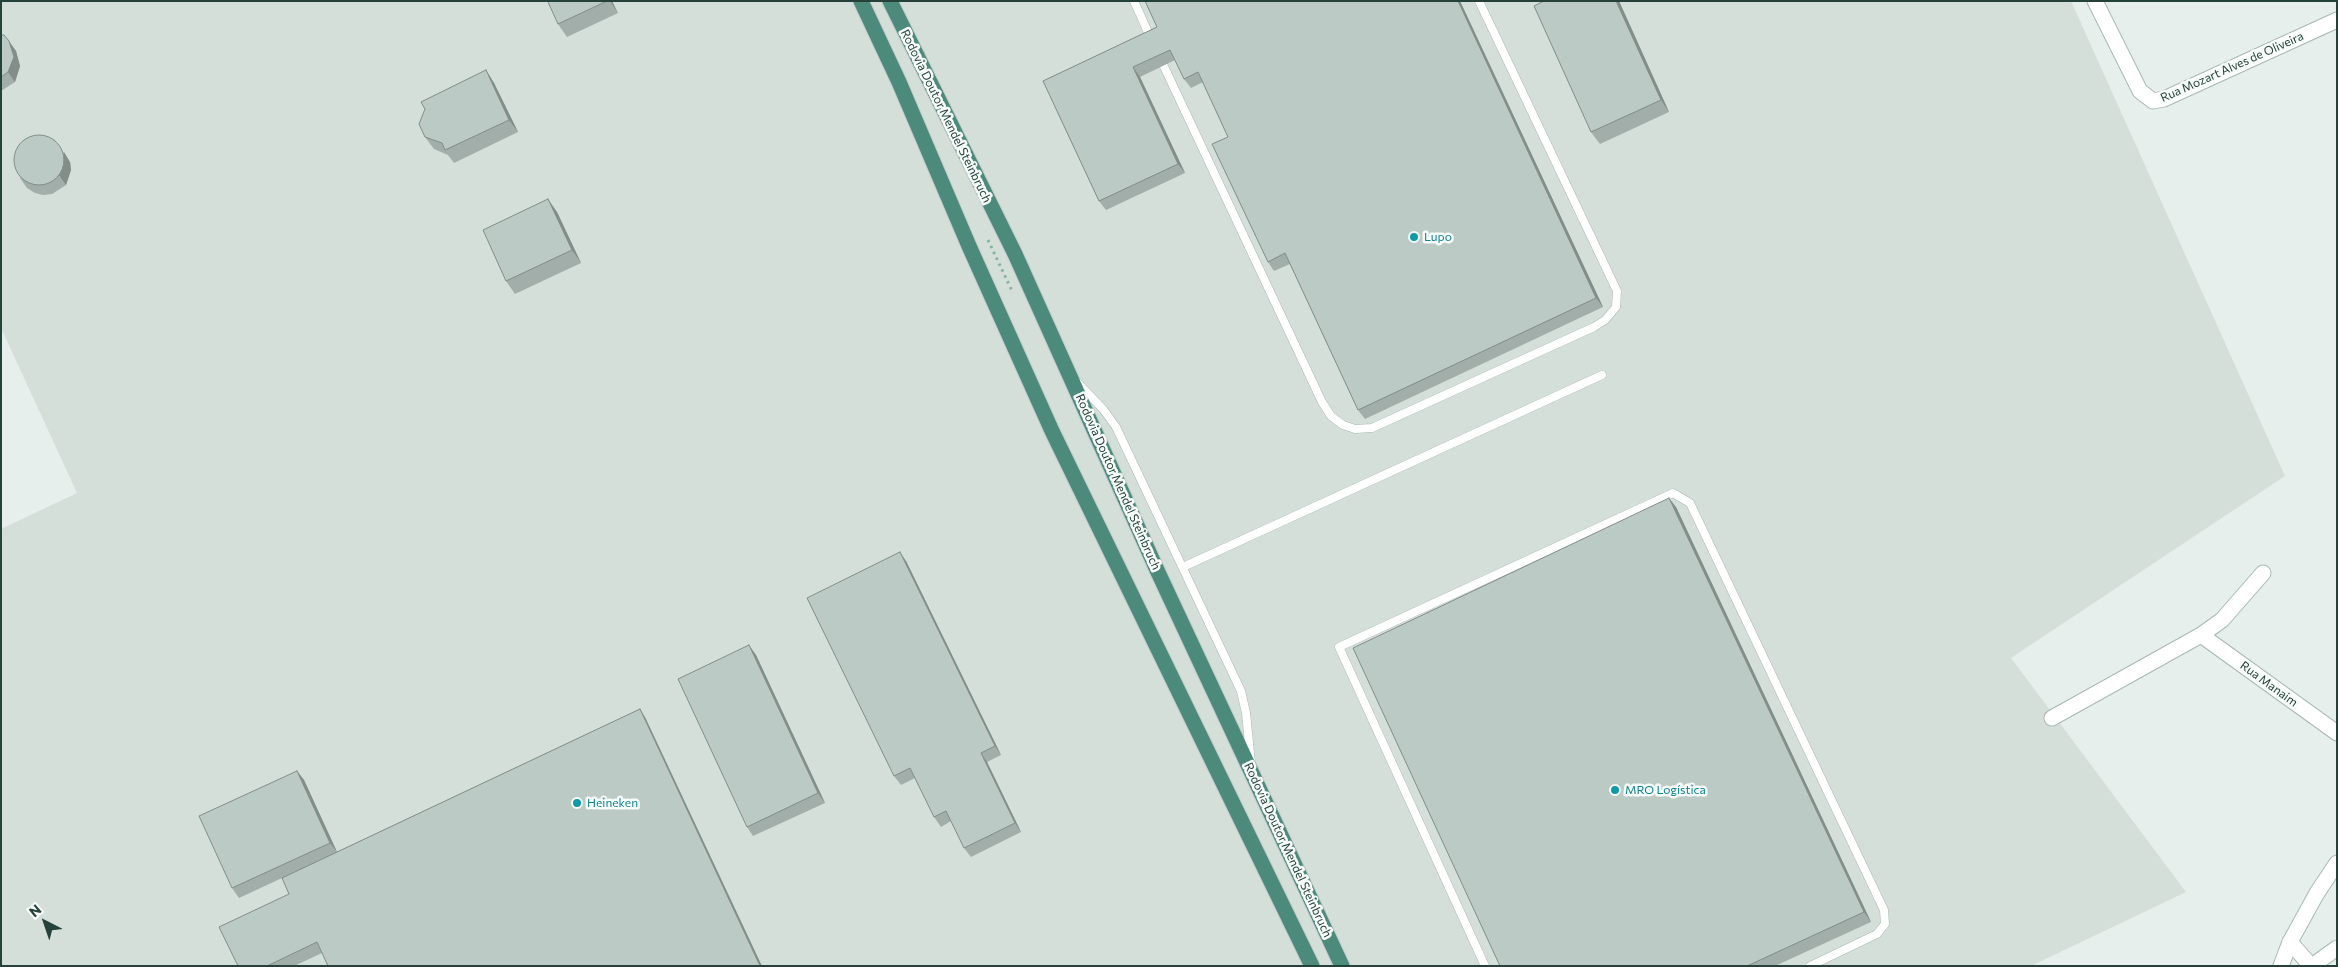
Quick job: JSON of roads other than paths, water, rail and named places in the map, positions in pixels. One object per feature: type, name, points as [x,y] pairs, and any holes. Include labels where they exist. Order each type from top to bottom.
[{"type":"highway","points":[[861,1],[899,82],[969,246],[1052,431],[1312,966]]},
{"type":"highway","name":"Rodovia Doutor Mendel Steinbruch","points":[[890,1],[1015,254],[1157,570],[1342,966]]},
{"type":"street","name":"Rua Mozart Alves de Oliveira","points":[[2094,1],[2140,91],[2153,102],[2164,99],[2337,20]]},
{"type":"street","points":[[2052,718],[2201,634],[2222,620],[2263,573]]},
{"type":"street","name":"Rua Manaim","points":[[2201,634],[2337,733]]},
{"type":"street","points":[[2281,966],[2290,942],[2317,893],[2337,863]]},
{"type":"street","points":[[2290,942],[2312,966],[2337,948]]},
{"type":"lane","points":[[896,1],[898,20]]},
{"type":"lane","points":[[1134,1],[1315,390],[1331,416],[1343,425],[1363,429],[1372,428],[1594,327],[1605,320],[1616,307],[1617,291],[1479,1]]},
{"type":"lane","points":[[1182,567],[1602,375]]},
{"type":"lane","points":[[1071,376],[1093,397],[1116,427],[1241,691],[1250,735],[1252,772]]},
{"type":"lane","points":[[1485,966],[1339,647],[1673,493],[1690,503],[1884,910],[1885,924],[1877,934],[1810,966]]},
{"type":"place","name":"Lupo","points":[[1414,237]]},
{"type":"place","name":"MRO Logística","points":[[1615,790]]},
{"type":"place","name":"Heineken","points":[[577,803]]}]
